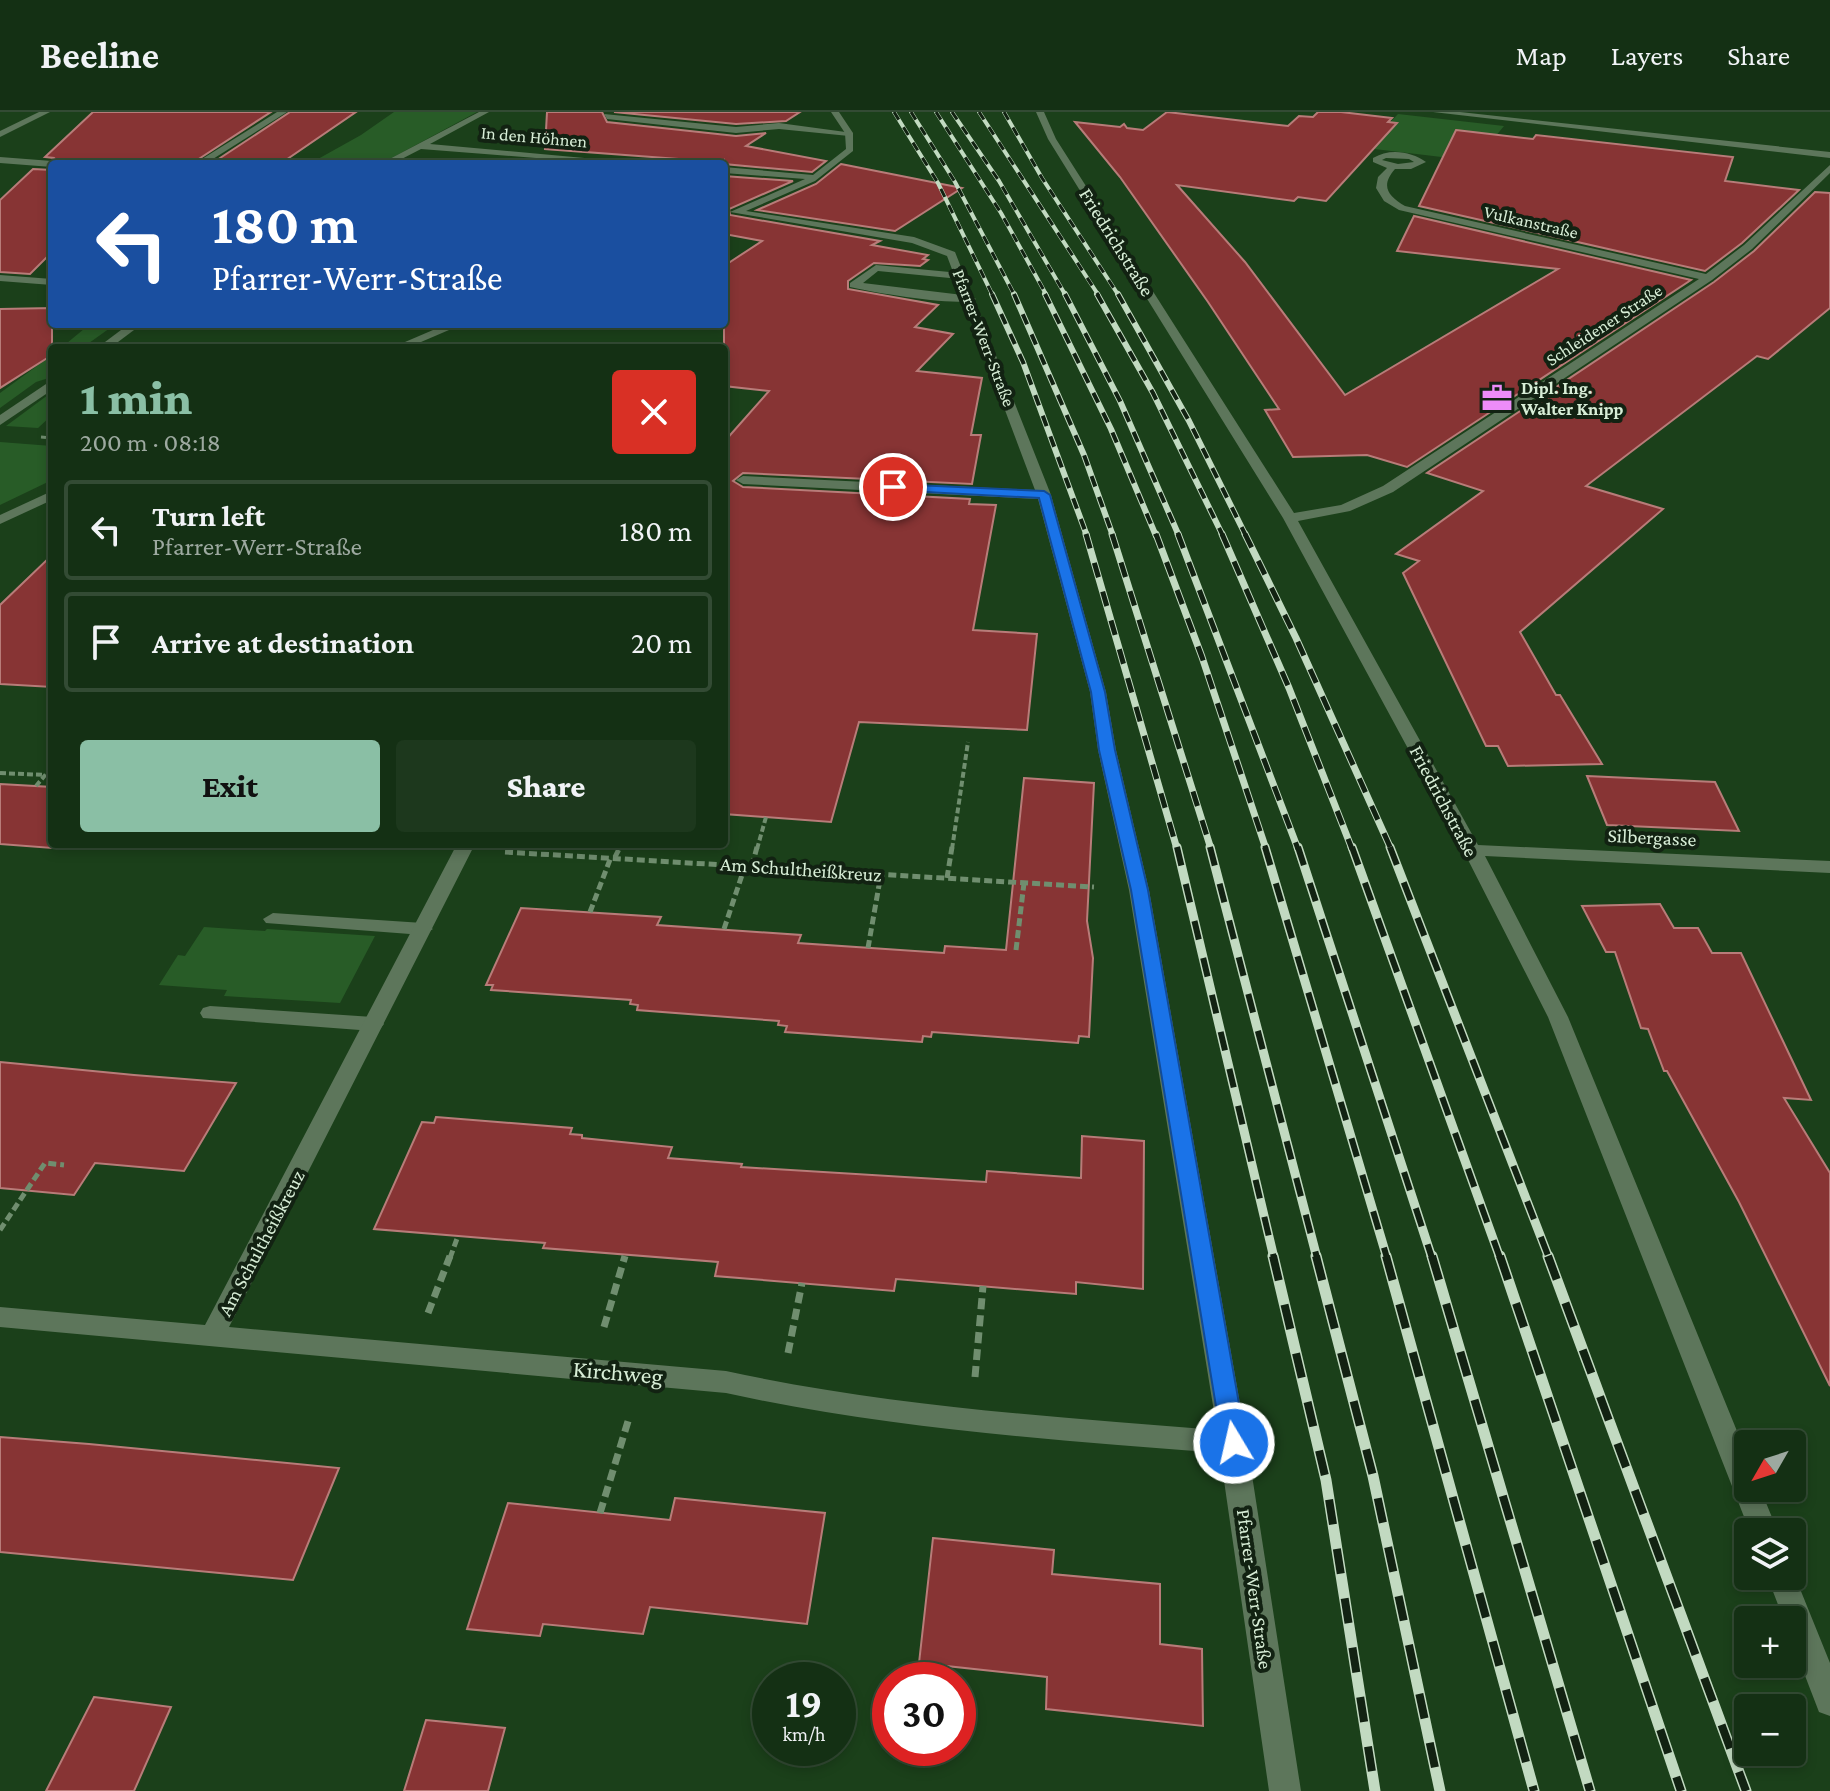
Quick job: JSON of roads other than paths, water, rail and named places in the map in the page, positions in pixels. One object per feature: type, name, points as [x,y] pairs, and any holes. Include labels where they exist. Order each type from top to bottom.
[{"type":"street","points":[[0,134],[46,112]]},
{"type":"street","points":[[205,160],[283,112]]},
{"type":"street","name":"In den Höhnen","points":[[393,160],[485,112]]},
{"type":"street","points":[[729,214],[816,178],[839,162],[850,149],[849,133],[835,112]]},
{"type":"street","name":"Friedrichstraße","points":[[1040,112],[1052,139],[1290,518],[1472,850],[1558,1017],[1758,1518]]},
{"type":"street","points":[[1437,112],[1830,155]]},
{"type":"street","points":[[607,116],[736,130],[779,126],[849,133]]},
{"type":"street","name":"In den Höhnen","points":[[420,146],[595,160]]},
{"type":"street","points":[[0,160],[48,164]]},
{"type":"street","name":"Vulkanstraße","points":[[1393,166],[1383,177],[1381,188],[1387,199],[1402,208],[1708,278]]},
{"type":"street","name":"Schleidener Straße","points":[[1290,518],[1345,508],[1388,489],[1708,278],[1748,247],[1830,168]]},
{"type":"street","points":[[728,170],[816,178]]},
{"type":"street","name":"Pfarrer-Werr-Straße","points":[[729,214],[914,240],[951,254],[971,299],[1044,495],[1098,692],[1107,750],[1139,890],[1234,1443],[1285,1791]]},
{"type":"street","points":[[960,276],[928,276],[876,268],[854,285],[971,299]]},
{"type":"street","points":[[0,278],[48,282]]},
{"type":"street","points":[[108,344],[130,328]]},
{"type":"street","points":[[407,344],[447,328]]},
{"type":"street","points":[[2,419],[48,387]]},
{"type":"street","points":[[743,480],[1044,495]]},
{"type":"street","points":[[0,520],[48,497]]},
{"type":"street","name":"Am Schultheißkreuz","points":[[212,1335],[464,848]]},
{"type":"street","name":"Silbergasse","points":[[1472,850],[1830,867]]},
{"type":"street","points":[[273,919],[423,929]]},
{"type":"street","points":[[210,1013],[373,1024]]},
{"type":"street","name":"Kirchweg","points":[[0,1317],[726,1382],[781,1395],[973,1421],[1234,1443]]},
{"type":"street","points":[[1786,1590],[1830,1701]]},
{"type":"railway","points":[[894,112],[938,183],[993,296]]},
{"type":"railway","points":[[911,112],[955,182],[1014,295]]},
{"type":"railway","points":[[936,112],[1001,213],[1047,296]]},
{"type":"railway","points":[[952,112],[999,181],[1066,296]]},
{"type":"railway","points":[[979,112],[1099,296]]},
{"type":"railway","points":[[1004,112],[1042,178],[1119,296]]},
{"type":"railway","points":[[992,294],[1023,362],[1087,536]]},
{"type":"railway","points":[[1045,294],[1111,429],[1156,536]]},
{"type":"railway","points":[[1065,294],[1120,401],[1179,536]]},
{"type":"railway","points":[[1097,294],[1153,393],[1223,536]]},
{"type":"railway","points":[[1118,294],[1189,421],[1246,536]]},
{"type":"railway","points":[[1014,295],[1084,455],[1113,536]]},
{"type":"railway","points":[[1086,534],[1177,849]]},
{"type":"railway","points":[[1112,534],[1211,849]]},
{"type":"railway","points":[[1156,534],[1202,657],[1266,849]]},
{"type":"railway","points":[[1178,534],[1298,849]]},
{"type":"railway","points":[[1222,534],[1289,688],[1352,849]]},
{"type":"railway","points":[[1245,534],[1296,638],[1391,849]]},
{"type":"railway","points":[[1177,847],[1274,1258]]},
{"type":"railway","points":[[1210,847],[1317,1258]]},
{"type":"railway","points":[[1265,847],[1387,1258]]},
{"type":"railway","points":[[1298,847],[1432,1258]]},
{"type":"railway","points":[[1352,847],[1500,1258]]},
{"type":"railway","points":[[1390,847],[1549,1258]]},
{"type":"railway","points":[[1273,1256],[1326,1480],[1375,1791]]},
{"type":"railway","points":[[1316,1256],[1373,1476],[1440,1791]]},
{"type":"railway","points":[[1386,1256],[1534,1791]]},
{"type":"railway","points":[[1432,1256],[1590,1791]]},
{"type":"railway","points":[[1500,1256],[1681,1791]]},
{"type":"railway","points":[[1548,1256],[1746,1791]]},
{"type":"place","name":"Dipl. Ing. Walter Knipp","points":[[1497,398]]}]
